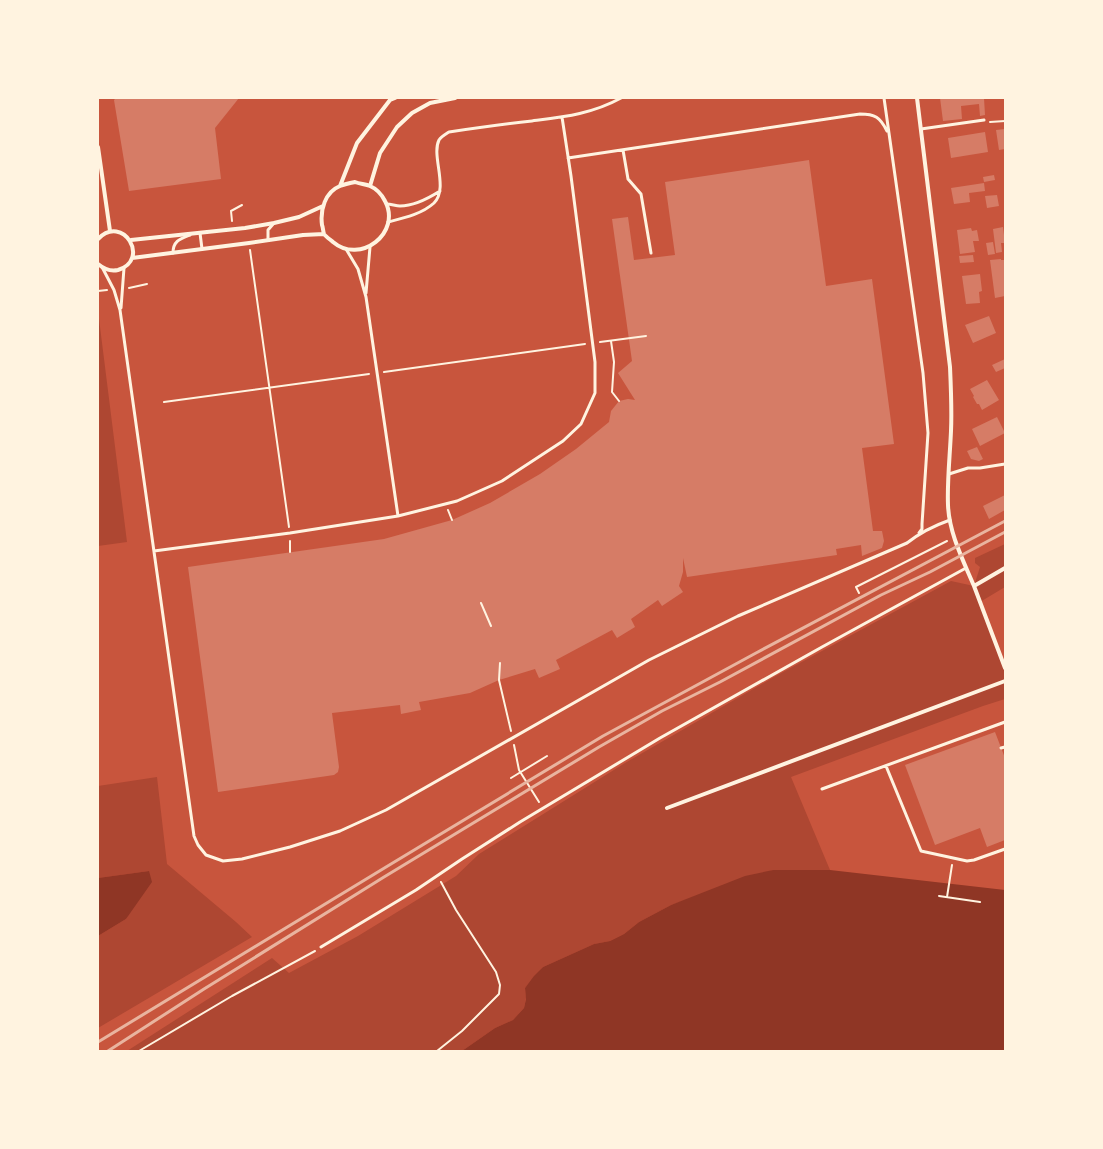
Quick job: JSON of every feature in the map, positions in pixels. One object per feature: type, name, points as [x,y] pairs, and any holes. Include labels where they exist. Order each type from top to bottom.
[{"type":"street","points":[[340,186],[357,143],[390,100],[395,98]]},
{"type":"street","points":[[370,186],[380,153],[398,127],[412,113],[430,103],[455,98]]},
{"type":"street","points":[[917,98],[950,367],[952,406],[948,505],[950,520],[960,555],[974,586],[1005,668]]},
{"type":"street","points":[[98,147],[110,231]]},
{"type":"street","points":[[355,182],[370,186],[378,191],[387,204],[389,213],[385,232],[378,241],[370,247],[358,250],[346,249],[337,245],[324,234],[321,218],[323,206],[327,197],[340,186],[355,182]]},
{"type":"street","points":[[131,240],[274,223],[299,217],[323,206]]},
{"type":"street","points":[[98,239],[110,231],[117,231],[125,234],[131,240],[133,248],[130,263],[124,268],[114,271],[98,264]]},
{"type":"street","points":[[132,258],[303,235],[324,234]]},
{"type":"street","points":[[974,586],[1005,568]]},
{"type":"street","points":[[667,808],[1005,681]]},
{"type":"lane","points":[[388,222],[408,217],[426,209],[435,202],[440,191],[437,149],[440,138],[449,132],[562,117],[602,108],[620,98]]},
{"type":"lane","points":[[884,98],[923,373],[928,432],[922,529],[918,534]]},
{"type":"lane","points":[[568,158],[860,114],[872,114],[881,120],[889,133]]},
{"type":"lane","points":[[154,551],[290,533],[398,516],[457,501],[502,481],[563,441],[581,424],[595,393],[595,362],[562,117]]},
{"type":"lane","points":[[921,129],[984,120]]},
{"type":"lane","points":[[622,150],[628,179],[641,194],[651,253]]},
{"type":"lane","points":[[387,204],[400,206],[415,203],[431,197],[440,191]]},
{"type":"lane","points":[[268,240],[268,230],[274,223]]},
{"type":"lane","points":[[200,233],[202,249]]},
{"type":"lane","points":[[173,253],[173,247],[178,240],[191,234]]},
{"type":"lane","points":[[366,297],[370,247]]},
{"type":"lane","points":[[346,249],[358,269],[366,297],[398,516]]},
{"type":"lane","points":[[102,267],[114,290],[120,310],[194,836],[198,846],[206,855],[223,861],[242,859],[290,848],[340,831],[386,810],[649,660],[738,616],[907,543],[918,534],[931,527],[950,520]]},
{"type":"lane","points":[[120,310],[124,268]]},
{"type":"lane","points":[[949,474],[968,468],[980,468],[1005,464]]},
{"type":"lane","points":[[321,948],[438,876],[520,822],[660,738],[966,568]]},
{"type":"lane","points":[[822,789],[1005,722]]},
{"type":"lane","points":[[886,766],[921,851],[967,861],[1005,849]]},
{"type":"path","points":[[988,122],[1005,120]]},
{"type":"path","points":[[233,229],[231,211],[242,205]]},
{"type":"path","points":[[249,243],[290,533],[290,552]]},
{"type":"path","points":[[164,402],[646,336]]},
{"type":"path","points":[[611,341],[614,362],[612,392],[619,401]]},
{"type":"path","points":[[858,593],[856,587],[955,538]]},
{"type":"path","points":[[481,603],[491,626]]},
{"type":"path","points":[[500,663],[500,680]]},
{"type":"path","points":[[511,778],[547,756]]},
{"type":"path","points":[[948,898],[952,867]]},
{"type":"path","points":[[437,1051],[462,1031],[499,994],[500,985],[496,972],[456,910],[438,876]]},
{"type":"path","points":[[939,896],[980,902]]},
{"type":"path","points":[[139,1051],[232,996],[321,948]]},
{"type":"shaded area","points":[[98,311],[127,542],[98,546]]},
{"type":"shaded area","points":[[1005,544],[1005,587],[980,602],[1005,668],[1005,699],[791,777],[830,870],[773,870],[671,905],[639,922],[624,934],[610,941],[594,944],[543,967],[525,988],[526,998],[524,1008],[513,1020],[495,1028],[462,1051],[127,1051],[272,958],[289,973],[358,936],[456,876],[479,854],[625,763],[774,677],[951,581],[974,586],[980,567],[975,563],[975,558]]},
{"type":"shaded area","points":[[157,777],[167,864],[252,937],[98,1028],[98,936],[126,919],[149,871],[98,878],[98,786]]},
{"type":"shaded area","points":[[773,870],[830,870],[1005,890],[1005,1051],[462,1051],[495,1028],[513,1020],[524,1008],[526,999],[525,988],[543,967],[594,944],[610,941],[624,934],[639,922],[671,905],[745,876]]},
{"type":"shaded area","points":[[149,871],[152,882],[126,919],[98,936],[98,878]]},
{"type":"building","points":[[116,98],[239,98],[215,128],[221,179],[129,191],[114,100]]},
{"type":"building","points":[[940,98],[984,98],[985,115],[980,116],[979,104],[961,106],[962,119],[943,121]]},
{"type":"building","points":[[1005,129],[1005,149],[999,150],[996,130]]},
{"type":"building","points":[[985,132],[988,152],[951,158],[948,138]]},
{"type":"building","points":[[809,160],[826,286],[872,279],[894,444],[862,448],[873,531],[882,531],[884,541],[882,548],[862,556],[861,545],[836,549],[837,555],[687,577],[683,558],[683,572],[679,586],[683,592],[662,606],[658,600],[631,619],[635,627],[617,638],[612,630],[556,660],[560,669],[539,678],[535,669],[499,680],[470,693],[419,702],[421,710],[401,714],[400,705],[332,713],[339,767],[338,772],[334,775],[218,792],[188,567],[384,539],[452,520],[490,503],[540,474],[576,449],[609,422],[611,411],[619,401],[628,399],[635,400],[618,373],[632,361],[612,219],[628,217],[634,260],[675,255],[665,182]]},
{"type":"building","points":[[994,175],[995,180],[984,182],[983,177]]},
{"type":"building","points":[[984,183],[985,191],[969,193],[970,202],[954,204],[951,188]]},
{"type":"building","points":[[997,195],[999,206],[987,208],[985,196]]},
{"type":"building","points":[[1003,227],[1005,243],[1001,243],[1002,252],[996,253],[993,229]]},
{"type":"building","points":[[971,228],[972,231],[977,230],[979,241],[973,241],[975,252],[960,254],[957,230]]},
{"type":"building","points":[[993,242],[995,254],[988,255],[986,243]]},
{"type":"building","points":[[973,255],[974,262],[960,263],[959,256]]},
{"type":"building","points":[[990,260],[1005,260],[1005,296],[995,298]]},
{"type":"building","points":[[980,274],[982,291],[979,292],[980,303],[966,304],[962,276]]},
{"type":"building","points":[[989,316],[996,333],[973,343],[965,325]]},
{"type":"building","points":[[1005,359],[1005,368],[996,372],[992,365]]},
{"type":"building","points":[[987,380],[999,400],[982,410],[973,397],[974,396],[970,389]]},
{"type":"building","points":[[997,417],[1005,433],[980,446],[972,429]]},
{"type":"building","points":[[977,447],[983,459],[979,461],[971,459],[967,451]]},
{"type":"building","points":[[1005,495],[1005,510],[989,519],[983,506]]},
{"type":"building","points":[[995,732],[1005,758],[1005,840],[987,847],[980,828],[935,845],[905,765]]},
{"type":"railway","points":[[98,1042],[603,736],[1005,521]]},
{"type":"railway","points":[[108,1051],[204,989],[384,877],[599,747],[662,711],[720,682],[881,595],[930,572],[1005,532]]}]
